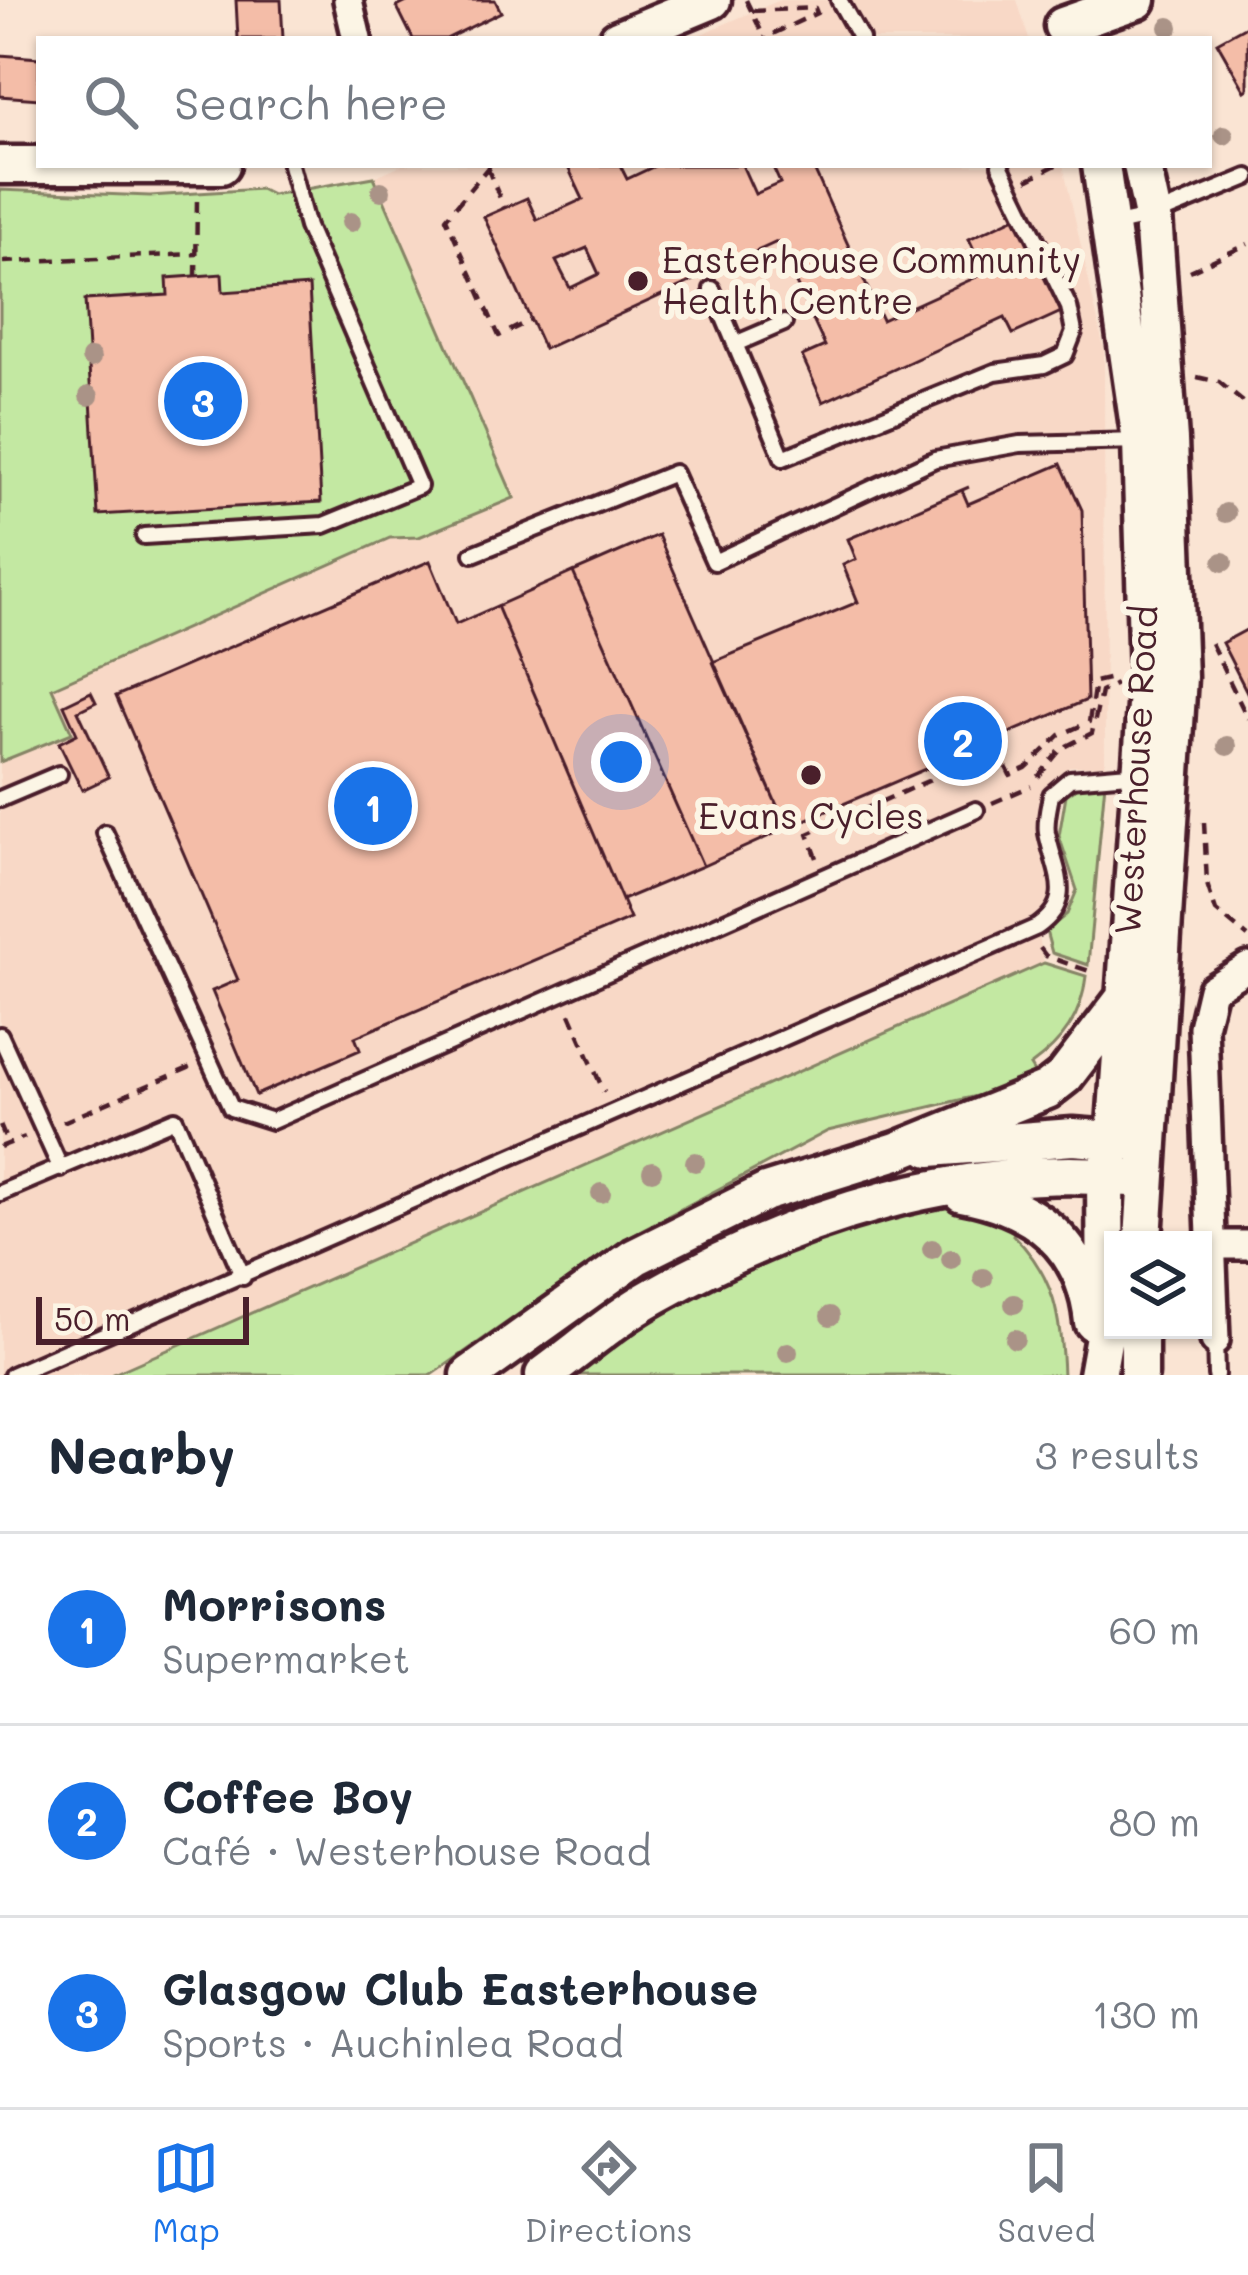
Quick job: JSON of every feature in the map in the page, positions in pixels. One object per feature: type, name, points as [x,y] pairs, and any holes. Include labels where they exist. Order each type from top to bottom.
[{"type":"street","points":[[348,0],[356,36]]},
{"type":"street","points":[[625,36],[712,0]]},
{"type":"street","points":[[1061,22],[1118,12]]},
{"type":"street","points":[[0,165],[36,165]]},
{"type":"street","name":"Westerhouse Road","points":[[1102,168],[1155,440],[1178,677],[1136,1154]]},
{"type":"street","name":"Westerhouse Road","points":[[1142,1231],[1124,999],[1148,677],[1155,440],[1153,216],[1143,168]]},
{"type":"street","points":[[1215,1340],[1203,1027],[1212,989],[1248,967]]},
{"type":"street","points":[[470,1375],[635,1257],[766,1192],[897,1151],[1047,1090],[1065,1076],[1124,999]]},
{"type":"street","points":[[897,1151],[1073,1137],[1136,1154]]},
{"type":"street","name":"Westerhouse Road","points":[[1097,1368],[1106,1325],[1105,1175],[1136,1154]]},
{"type":"street","points":[[544,1375],[651,1298],[755,1243],[852,1210],[939,1189],[1049,1173],[1105,1175]]},
{"type":"street","points":[[939,1189],[1005,1201],[1042,1220],[1077,1268],[1091,1297],[1097,1368]]},
{"type":"street","points":[[1214,1245],[1248,1245]]},
{"type":"street","points":[[1139,1339],[1139,1375]]},
{"type":"lane","points":[[839,0],[859,36]]},
{"type":"lane","points":[[145,536],[324,525],[418,486],[307,227],[291,168]]},
{"type":"lane","points":[[712,289],[783,458],[995,371],[1044,365],[1065,355],[1074,332],[1069,307],[1002,168]]},
{"type":"lane","points":[[1112,225],[1153,216],[1248,177]]},
{"type":"lane","points":[[736,344],[784,322]]},
{"type":"lane","points":[[473,554],[674,473],[714,562],[935,459],[1020,444],[1155,440]]},
{"type":"lane","points":[[12,1375],[614,1114],[1057,913],[1063,893],[1046,827],[1051,795],[1070,778],[1141,773]]},
{"type":"lane","points":[[0,799],[59,775]]},
{"type":"lane","points":[[105,833],[231,1108],[272,1120],[976,810]]},
{"type":"lane","points":[[0,1035],[61,1169]]},
{"type":"lane","points":[[0,1193],[175,1119],[243,1277]]},
{"type":"lane","points":[[1215,1340],[1216,1375]]},
{"type":"path","points":[[746,0],[763,36]]},
{"type":"path","points":[[752,11],[815,8],[817,13],[770,36]]},
{"type":"path","points":[[196,276],[209,168]]},
{"type":"path","points":[[487,168],[446,218],[499,336],[531,320]]},
{"type":"path","points":[[490,168],[504,208]]},
{"type":"path","points":[[1012,189],[1050,168]]},
{"type":"path","points":[[1185,273],[1248,244]]},
{"type":"path","points":[[3,262],[197,254]]},
{"type":"path","points":[[1195,378],[1219,382],[1248,406]]},
{"type":"path","points":[[825,880],[808,834],[998,750],[1010,775],[1026,768],[1060,735],[1089,722],[1095,682],[1103,676],[1148,677]]},
{"type":"path","points":[[976,810],[1031,786],[1061,749],[1092,733],[1105,686],[1148,677]]},
{"type":"path","points":[[1203,810],[1211,897],[1216,911],[1248,937]]},
{"type":"path","points":[[1025,929],[1046,956],[1092,972]]},
{"type":"path","points":[[560,992],[614,1114]]},
{"type":"path","points":[[0,1147],[207,1060]]},
{"type":"path","points":[[0,1125],[8,1144]]},
{"type":"shaded area","points":[[780,0],[1017,0],[1028,36],[697,36]]},
{"type":"shaded area","points":[[394,168],[1064,168],[1104,349],[1105,766],[1070,766],[1051,785],[1037,814],[1052,884],[1039,936],[1044,963],[111,1375],[0,1375],[0,762],[71,733],[52,688],[390,538],[419,537],[513,498],[374,177]]},
{"type":"green space","points":[[374,177],[514,498],[419,537],[390,538],[52,688],[72,733],[0,762],[0,190],[150,196],[260,189],[272,195]]},
{"type":"green space","points":[[1105,782],[1088,965],[1052,953],[1046,931],[1067,914],[1077,890],[1059,836],[1066,795],[1081,785]]},
{"type":"green space","points":[[1044,963],[1086,976],[1069,1027],[1030,1066],[1037,1077],[1023,1085],[828,1131],[630,1236],[432,1375],[111,1375]]},
{"type":"green space","points":[[970,1204],[1020,1223],[1013,1235],[1038,1266],[1053,1299],[1063,1375],[573,1375],[711,1285],[809,1238],[914,1209]]},
{"type":"building","points":[[236,0],[281,0],[283,36],[238,36]]},
{"type":"building","points":[[411,0],[495,0],[501,12],[452,36],[412,36],[397,7]]},
{"type":"building","points":[[1248,25],[1248,89],[1245,91],[1217,42]]},
{"type":"building","points":[[0,55],[36,58],[36,99],[0,96]]},
{"type":"building","name":"Easterhouse Community Health Centre","points":[[568,168],[622,168],[627,179],[651,168],[743,168],[755,194],[780,183],[773,168],[813,168],[882,320],[985,273],[969,239],[1018,216],[1061,312],[1013,334],[1005,318],[823,402],[802,356],[825,346],[777,242],[544,349],[484,217],[527,198],[537,220],[583,199]],"holes":[[[587,248],[599,274],[570,288],[556,261]]]},
{"type":"building","points":[[222,274],[223,292],[309,286],[321,502],[98,515],[85,300],[168,295],[167,278]]},
{"type":"building","points":[[1061,464],[1082,510],[1087,700],[787,828],[713,662],[858,602],[843,565],[856,559],[848,539],[962,490],[968,504]]},
{"type":"building","points":[[658,535],[787,828],[703,866],[573,572]]},
{"type":"building","points":[[430,561],[456,624],[497,606],[630,919],[355,1037],[360,1050],[256,1095],[212,991],[238,980],[116,696]]},
{"type":"building","points":[[573,572],[703,866],[622,900],[497,606]]},
{"type":"building","points":[[1248,629],[1248,694],[1222,643]]},
{"type":"building","points":[[91,692],[96,702],[78,711],[109,777],[82,790],[59,743],[77,734],[64,705]]},
{"type":"place","name":"Easterhouse Community Health Centre","points":[[638,281]]},
{"type":"place","name":"Glasgow Club Easterhouse","points":[[203,401]]},
{"type":"place","name":"Coffee Boy","points":[[963,741]]},
{"type":"place","name":"Evans Cycles","points":[[811,775]]},
{"type":"place","name":"Morrisons","points":[[373,806]]}]
